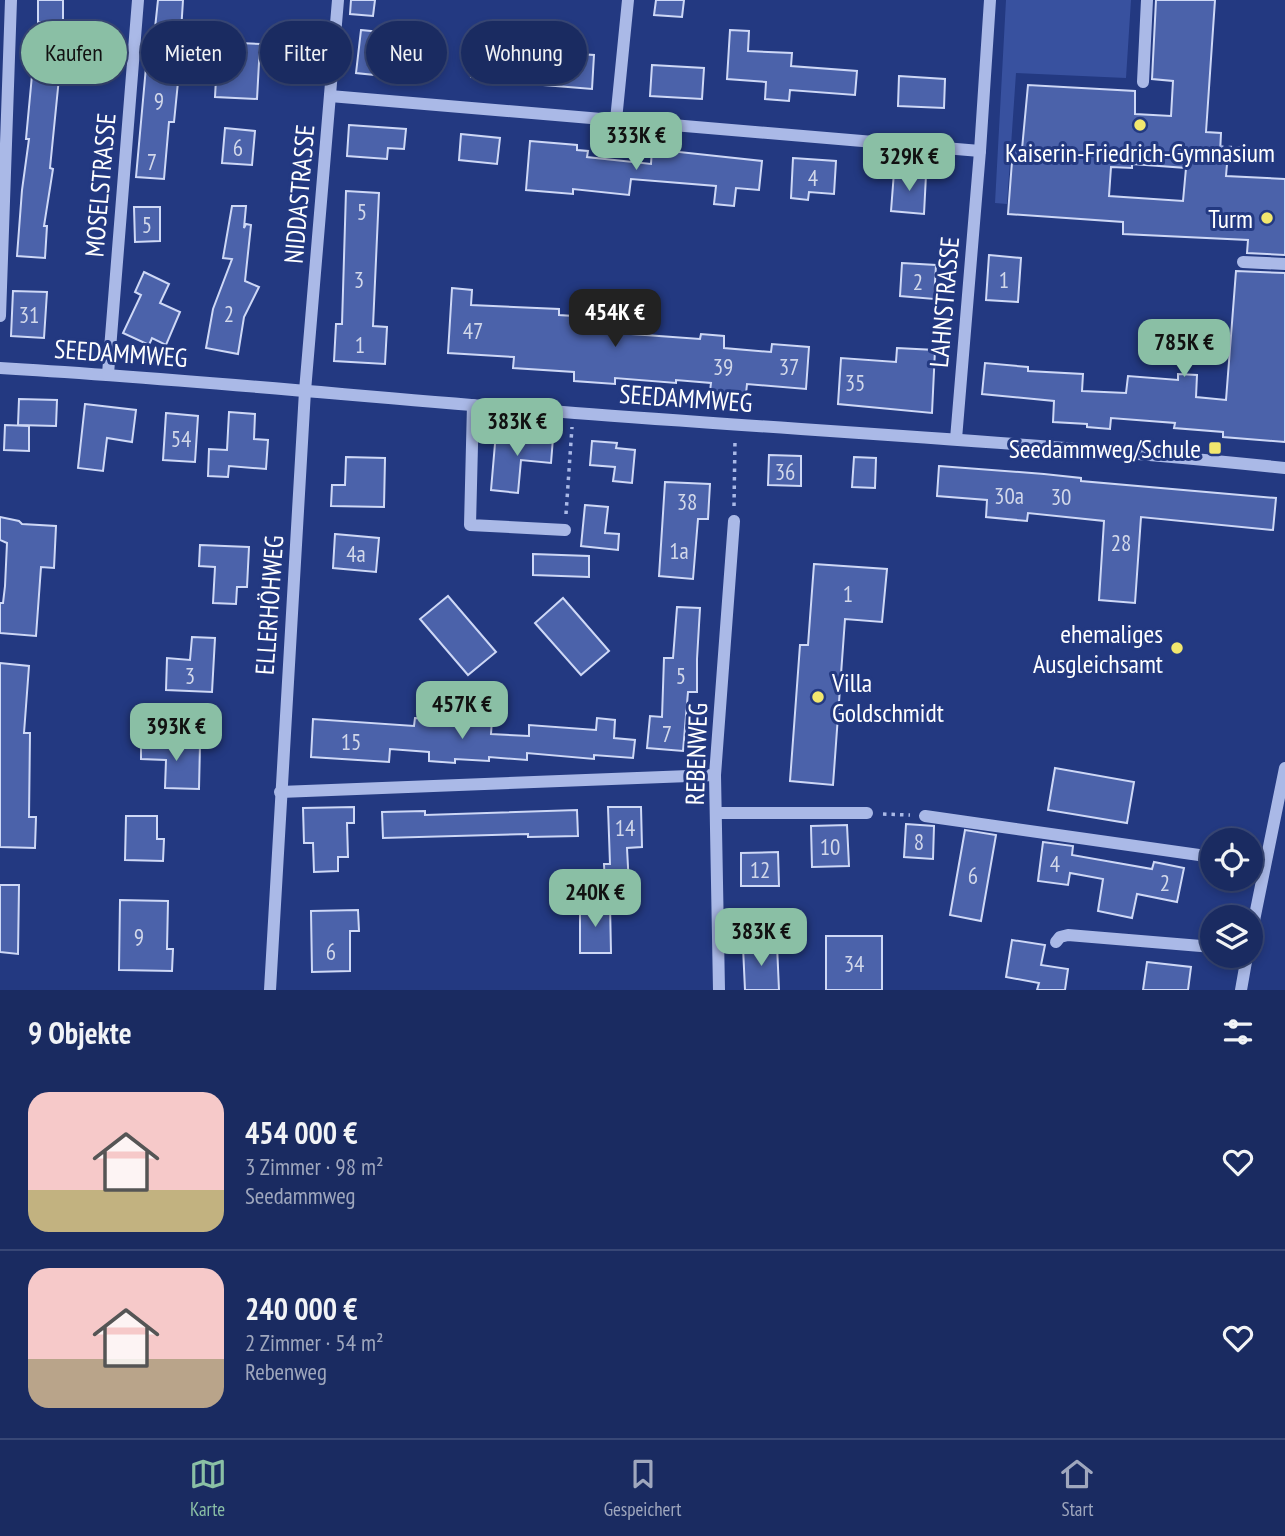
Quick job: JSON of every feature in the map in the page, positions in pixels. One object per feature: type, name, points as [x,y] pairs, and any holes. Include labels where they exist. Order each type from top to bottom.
[{"type":"street","points":[[0,316],[5,34],[11,0]]},
{"type":"street","name":"MOSELSTRASSE","points":[[108,374],[138,0]]},
{"type":"street","name":"NIDDASTRASSE","points":[[305,391],[338,0]]},
{"type":"street","points":[[616,120],[628,0]]},
{"type":"street","name":"LAHNSTRASSE","points":[[956,439],[990,0]]},
{"type":"street","points":[[1143,82],[1147,0]]},
{"type":"street","points":[[330,96],[980,151]]},
{"type":"street","points":[[1243,262],[1285,264]]},
{"type":"street","name":"SEEDAMMWEG","points":[[0,368],[108,374],[573,413],[956,439],[1285,468]]},
{"type":"street","name":"ELLERHÖHWEG","points":[[270,990],[305,391]]},
{"type":"street","points":[[473,405],[470,525],[565,530]]},
{"type":"street","name":"REBENWEG","points":[[719,990],[715,775],[734,521]]},
{"type":"street","points":[[1257,905],[1265,864],[1279,828],[1285,768]]},
{"type":"street","points":[[280,792],[715,775]]},
{"type":"street","points":[[716,813],[867,813]]},
{"type":"street","points":[[925,816],[1200,855]]},
{"type":"street","points":[[1056,942],[1060,937],[1068,935],[1200,946]]},
{"type":"street","points":[[1241,990],[1245,968]]},
{"type":"path","points":[[1220,147],[1242,148]]},
{"type":"path","points":[[565,530],[573,413]]},
{"type":"path","points":[[734,521],[737,424]]},
{"type":"path","points":[[867,813],[925,816]]},
{"type":"shaded area","points":[[1006,0],[1131,0],[1126,78],[1016,73],[1007,204],[995,203]]},
{"type":"building","points":[[38,0],[63,0],[63,21],[38,21]]},
{"type":"building","points":[[158,0],[183,0],[182,21],[156,21]]},
{"type":"building","points":[[351,0],[375,0],[373,16],[350,14]]},
{"type":"building","points":[[656,0],[684,0],[682,17],[654,15]]},
{"type":"building","points":[[1156,0],[1215,0],[1206,132],[1221,133],[1220,154],[1227,164],[1226,176],[1285,179],[1285,255],[1247,253],[1248,240],[1123,234],[1123,222],[1008,214],[1013,148],[1022,149],[1028,85],[1135,91],[1135,114],[1171,116],[1173,81],[1152,79]],"holes":[[[1132,164],[1186,168],[1183,201],[1109,196],[1111,167],[1132,168]]]},
{"type":"building","points":[[361,30],[366,30],[366,74],[356,73]]},
{"type":"building","points":[[730,30],[749,31],[748,51],[792,53],[791,66],[857,71],[855,95],[790,90],[789,101],[765,99],[766,82],[727,79]]},
{"type":"building","points":[[246,43],[260,44],[257,99],[215,97],[216,84],[246,84]]},
{"type":"building","points":[[587,55],[594,55],[592,89],[544,85],[587,84]]},
{"type":"building","points":[[652,65],[704,68],[702,99],[650,96]]},
{"type":"building","points":[[899,76],[945,79],[944,108],[898,106]]},
{"type":"building","points":[[31,84],[58,84],[50,168],[53,169],[44,226],[47,226],[45,258],[17,256],[29,139],[26,139]]},
{"type":"building","points":[[144,84],[178,84],[174,122],[169,122],[164,179],[136,177]]},
{"type":"building","points":[[349,125],[406,129],[404,149],[388,148],[387,159],[347,156]]},
{"type":"building","points":[[225,128],[255,131],[252,165],[222,163]]},
{"type":"building","points":[[461,134],[500,138],[497,164],[459,160]]},
{"type":"building","points":[[530,141],[577,145],[577,150],[588,151],[587,157],[651,164],[652,149],[762,161],[759,190],[736,188],[734,206],[714,204],[716,186],[631,179],[629,195],[573,189],[573,194],[526,190]]},
{"type":"building","points":[[793,158],[836,161],[834,194],[809,192],[808,200],[791,198]]},
{"type":"building","points":[[894,172],[926,175],[924,214],[891,211]]},
{"type":"building","points":[[346,191],[379,193],[373,326],[387,327],[385,364],[334,361],[336,324],[342,324]]},
{"type":"building","points":[[232,206],[246,206],[244,228],[246,224],[251,225],[245,281],[259,287],[244,317],[238,354],[206,348],[213,309],[232,259],[223,258]]},
{"type":"building","points":[[134,207],[160,207],[160,241],[135,242]]},
{"type":"building","points":[[989,255],[1021,258],[1018,302],[986,300]]},
{"type":"building","points":[[902,263],[936,265],[934,299],[900,296]]},
{"type":"building","points":[[1236,271],[1285,273],[1285,442],[1223,437],[1223,432],[1174,428],[1175,423],[1111,418],[1110,429],[1087,427],[1087,424],[1053,422],[1054,401],[982,394],[985,363],[1028,367],[1028,371],[1083,374],[1082,391],[1126,393],[1128,376],[1178,380],[1178,374],[1197,375],[1196,397],[1226,400]]},
{"type":"building","points":[[144,272],[169,284],[160,303],[180,312],[166,345],[152,338],[149,345],[123,333],[141,295],[135,292]]},
{"type":"building","points":[[452,288],[472,290],[471,305],[559,309],[559,315],[619,319],[618,333],[700,339],[701,334],[724,336],[724,348],[771,352],[772,344],[809,347],[806,389],[747,384],[746,394],[710,391],[711,383],[676,380],[676,383],[615,378],[615,384],[574,381],[574,372],[513,368],[514,357],[448,353]]},
{"type":"building","points":[[13,291],[47,292],[44,338],[11,336]]},
{"type":"building","points":[[897,348],[935,350],[932,413],[838,404],[841,358],[896,362]]},
{"type":"building","points":[[19,399],[57,400],[56,426],[18,425]]},
{"type":"building","points":[[85,404],[136,410],[132,442],[107,438],[103,471],[78,468]]},
{"type":"building","points":[[229,412],[255,414],[254,439],[268,440],[266,469],[229,466],[228,477],[208,476],[209,449],[227,450]]},
{"type":"building","points":[[166,413],[198,416],[195,462],[163,460]]},
{"type":"building","points":[[5,425],[29,426],[29,451],[4,450]]},
{"type":"building","points":[[496,432],[553,438],[551,463],[521,460],[518,493],[491,490]]},
{"type":"building","points":[[592,441],[617,443],[616,448],[635,450],[632,483],[613,481],[615,467],[590,465]]},
{"type":"building","points":[[769,455],[801,456],[801,486],[768,485]]},
{"type":"building","points":[[346,457],[385,458],[384,507],[331,506],[332,485],[345,485]]},
{"type":"building","points":[[854,457],[876,458],[875,488],[852,487]]},
{"type":"building","points":[[939,466],[1276,498],[1273,530],[1141,517],[1135,603],[1099,600],[1104,521],[1028,513],[1027,521],[986,517],[987,500],[937,496]]},
{"type":"building","points":[[665,482],[710,484],[708,519],[698,519],[693,579],[659,576]]},
{"type":"building","points":[[585,505],[608,507],[605,533],[619,534],[618,550],[581,546]]},
{"type":"building","points":[[0,517],[22,524],[56,526],[54,568],[41,567],[36,636],[0,633],[0,603],[3,603],[5,586],[7,543],[0,540]]},
{"type":"building","points":[[335,534],[379,538],[376,572],[333,568]]},
{"type":"building","points":[[200,545],[249,547],[247,587],[237,587],[236,604],[213,603],[215,567],[199,566]]},
{"type":"building","points":[[533,554],[589,556],[589,577],[533,575]]},
{"type":"building","points":[[814,564],[887,569],[882,622],[845,619],[833,785],[790,781],[800,645],[808,645]]},
{"type":"building","points":[[448,596],[496,652],[468,675],[420,619]]},
{"type":"building","points":[[563,598],[609,651],[581,675],[535,623]]},
{"type":"building","points":[[677,607],[700,608],[697,692],[688,692],[683,751],[647,748],[650,716],[662,717],[664,658],[673,658]]},
{"type":"building","points":[[192,637],[215,638],[212,692],[166,690],[167,658],[190,660]]},
{"type":"building","points":[[0,663],[29,666],[24,733],[30,733],[29,817],[36,817],[35,848],[0,847]]},
{"type":"building","points":[[415,718],[472,722],[472,719],[492,720],[491,734],[529,736],[529,725],[596,730],[597,718],[615,720],[614,738],[635,740],[633,758],[594,755],[594,759],[527,753],[527,760],[489,757],[489,761],[455,759],[455,763],[429,761],[429,752],[390,749],[389,762],[311,757],[313,719],[414,726]]},
{"type":"building","points":[[141,742],[200,744],[199,789],[165,788],[166,760],[141,759]]},
{"type":"building","points":[[1055,768],[1134,782],[1127,823],[1048,810]]},
{"type":"building","points":[[354,807],[354,823],[347,823],[348,857],[338,857],[338,871],[314,872],[313,843],[304,843],[303,808]]},
{"type":"building","points":[[608,807],[641,807],[642,847],[627,848],[629,886],[605,887],[604,864],[610,864]]},
{"type":"building","points":[[577,810],[578,836],[528,837],[528,834],[383,838],[382,812],[425,811],[425,815]]},
{"type":"building","points":[[126,816],[157,816],[157,839],[164,839],[163,861],[125,860]]},
{"type":"building","points":[[906,824],[934,826],[933,859],[904,857]]},
{"type":"building","points":[[847,825],[849,866],[812,867],[811,826]]},
{"type":"building","points":[[965,830],[996,835],[981,921],[950,915]]},
{"type":"building","points":[[1043,842],[1073,846],[1072,855],[1152,869],[1154,862],[1184,868],[1177,902],[1137,894],[1132,918],[1098,911],[1103,879],[1070,873],[1068,885],[1038,881]]},
{"type":"building","points":[[778,852],[779,886],[741,886],[741,853]]},
{"type":"building","points":[[0,885],[19,885],[18,954],[0,952]]},
{"type":"building","points":[[120,900],[168,901],[167,949],[173,949],[172,971],[119,970]]},
{"type":"building","points":[[580,904],[610,904],[611,953],[580,953]]},
{"type":"building","points":[[358,910],[359,931],[350,931],[350,971],[312,972],[311,911]]},
{"type":"building","points":[[826,936],[882,936],[882,990],[826,990]]},
{"type":"building","points":[[1012,940],[1045,945],[1041,965],[1068,969],[1065,990],[1037,990],[1039,983],[1006,977]]},
{"type":"building","points":[[777,945],[779,990],[745,990],[743,947]]},
{"type":"building","points":[[1147,962],[1191,967],[1188,990],[1143,990]]},
{"type":"place","name":"Kaiserin-Friedrich-Gymnasium","points":[[1140,125]]},
{"type":"place","name":"Turm","points":[[1267,218]]},
{"type":"place","name":"Seedammweg/Schule","points":[[1215,448]]},
{"type":"place","name":"ehemaliges Ausgleichsamt","points":[[1177,648]]},
{"type":"place","name":"Villa Goldschmidt","points":[[818,697]]}]
